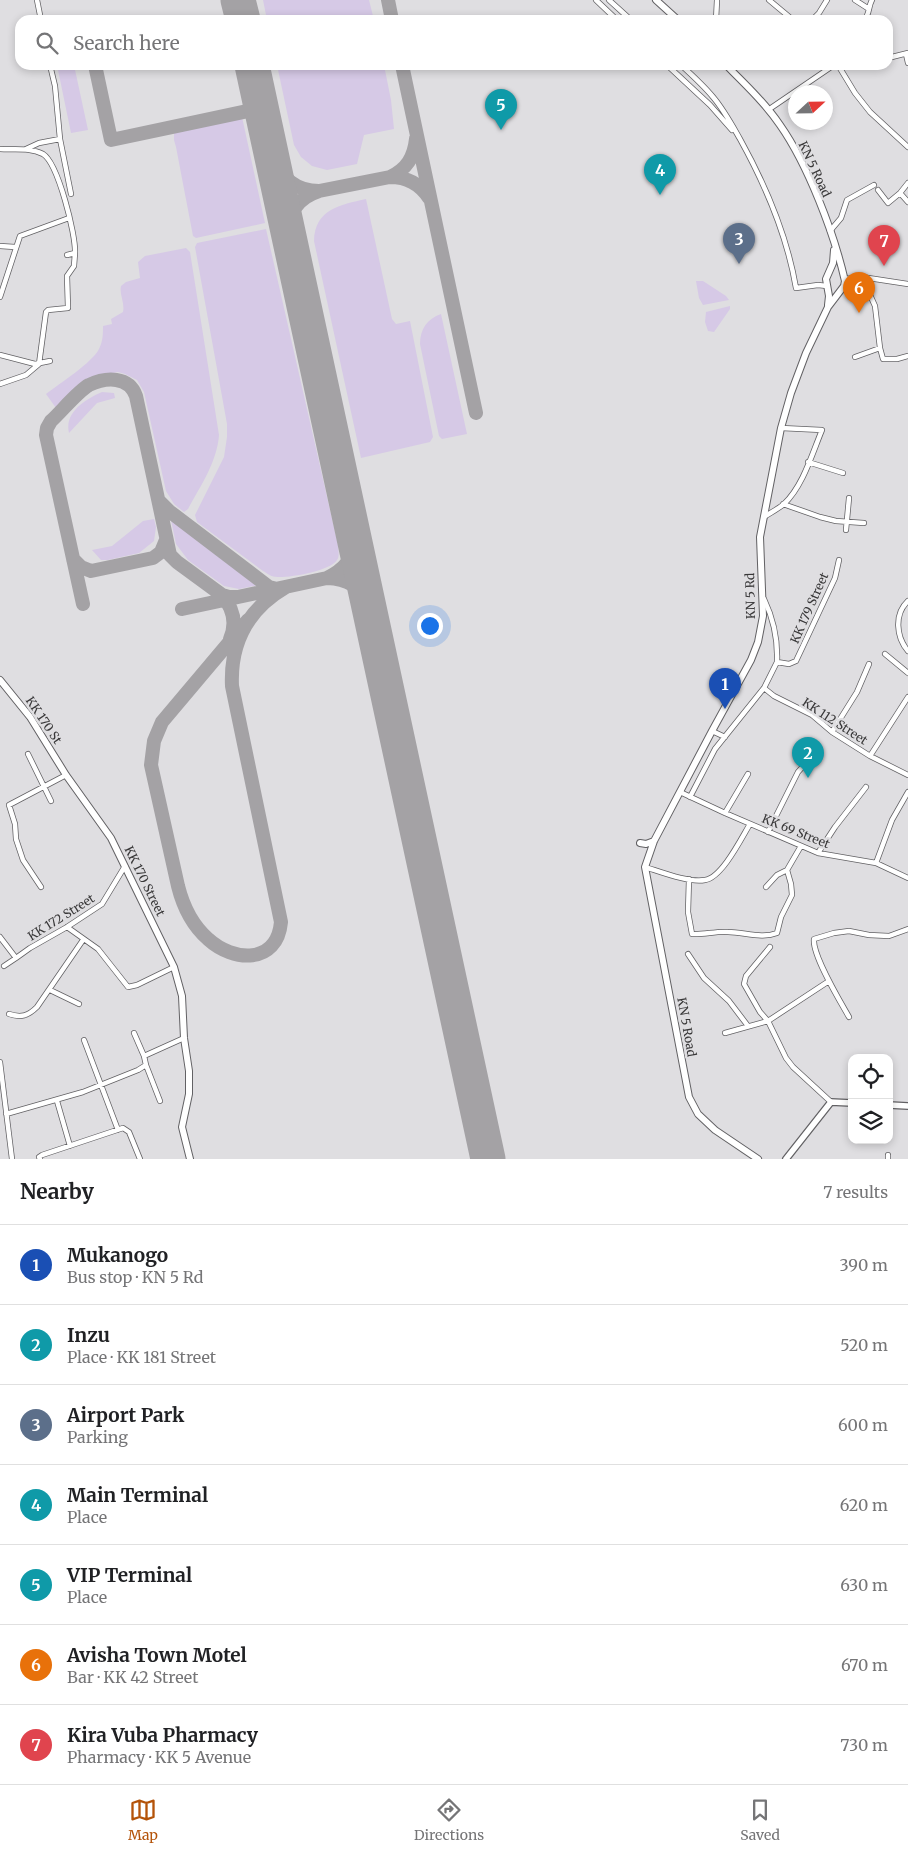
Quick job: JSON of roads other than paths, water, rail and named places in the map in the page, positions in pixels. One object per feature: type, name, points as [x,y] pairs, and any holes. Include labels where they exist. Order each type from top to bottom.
[{"type":"main road","points":[[656,0],[672,15]]},
{"type":"main road","name":"KN 5 Road","points":[[731,70],[780,124],[799,156],[834,244]]},
{"type":"main road","points":[[834,244],[844,277]]},
{"type":"main road","name":"KN 5 Rd","points":[[828,307],[826,279],[833,263],[834,244]]},
{"type":"main road","points":[[828,274],[835,271],[844,277]]},
{"type":"main road","name":"KN 5 Rd","points":[[645,868],[654,841],[712,730],[733,696],[755,651],[762,627],[760,553],[764,516],[781,428],[791,393],[806,353],[828,307],[844,284],[844,277]]},
{"type":"main road","points":[[827,286],[836,290],[842,288]]},
{"type":"main road","name":"KK 170 St","points":[[0,680],[30,717],[66,775]]},
{"type":"main road","name":"KK 170 Street","points":[[66,775],[111,838],[174,967],[182,996],[184,1038],[190,1082],[182,1127],[190,1159]]},
{"type":"main road","points":[[640,843],[646,844],[654,841]]},
{"type":"main road","name":"KN 5 Road","points":[[645,868],[689,1097],[698,1114],[715,1130],[758,1159]]},
{"type":"street","points":[[38,0],[40,15]]},
{"type":"street","points":[[596,0],[612,15]]},
{"type":"street","points":[[609,0],[625,15]]},
{"type":"street","points":[[716,15],[717,0]]},
{"type":"street","points":[[769,0],[788,15]]},
{"type":"street","points":[[817,15],[827,0]]},
{"type":"street","points":[[855,0],[869,9]]},
{"type":"street","points":[[868,15],[872,0]]},
{"type":"street","points":[[893,57],[907,53],[908,63]]},
{"type":"street","points":[[51,70],[55,86],[60,139],[71,194]]},
{"type":"street","points":[[672,70],[710,105],[741,141]]},
{"type":"street","points":[[686,70],[712,96],[729,119],[751,158],[772,203],[789,254],[796,288],[827,286]]},
{"type":"street","points":[[768,110],[827,70]]},
{"type":"street","points":[[841,70],[855,93],[870,112],[908,146]]},
{"type":"street","points":[[26,149],[39,142],[60,139]]},
{"type":"street","points":[[0,149],[26,149],[42,154],[50,160],[57,176],[73,230],[75,253],[74,266],[67,276],[68,308],[48,310],[46,312],[39,364]]},
{"type":"street","points":[[878,190],[888,202],[900,193],[908,183]]},
{"type":"street","points":[[830,231],[841,218],[847,200],[874,185]]},
{"type":"street","points":[[900,193],[908,202]]},
{"type":"street","points":[[0,297],[15,246],[22,234],[69,218]]},
{"type":"street","points":[[0,246],[15,246]]},
{"type":"street","points":[[67,255],[75,253]]},
{"type":"street","points":[[844,277],[862,277],[908,284]]},
{"type":"street","points":[[862,277],[875,306],[883,359],[897,359],[908,356]]},
{"type":"street","points":[[855,357],[880,348]]},
{"type":"street","points":[[0,355],[39,364]]},
{"type":"street","points":[[0,384],[26,375],[39,364],[50,361]]},
{"type":"street","points":[[764,516],[783,504],[798,483],[822,430],[781,428]]},
{"type":"street","points":[[808,462],[843,473]]},
{"type":"street","points":[[846,530],[849,498]]},
{"type":"street","points":[[783,504],[820,517],[864,523]]},
{"type":"street","name":"KK 179 Street","points":[[777,662],[789,664],[796,661],[835,578],[839,560]]},
{"type":"street","points":[[690,797],[715,749],[764,688],[777,662],[778,642],[772,616],[762,596]]},
{"type":"street","points":[[908,601],[899,612],[898,625],[900,637],[908,650]]},
{"type":"street","points":[[885,654],[908,673]]},
{"type":"street","points":[[832,732],[857,692],[869,664]]},
{"type":"street","name":"KK 112 Street","points":[[764,688],[774,696],[812,715],[832,732],[870,756],[908,775]]},
{"type":"street","name":"KK 112 Street","points":[[870,756],[908,697]]},
{"type":"street","points":[[712,730],[725,737]]},
{"type":"street","points":[[768,832],[798,772],[817,751]]},
{"type":"street","points":[[28,754],[51,801]]},
{"type":"street","points":[[725,814],[748,774]]},
{"type":"street","points":[[41,886],[23,860],[16,840],[15,824],[9,805],[66,775]]},
{"type":"street","points":[[818,853],[835,826],[866,787]]},
{"type":"street","name":"KK 69 Street","points":[[680,792],[725,814],[818,853],[876,863],[908,878]]},
{"type":"street","points":[[876,863],[892,820],[908,792]]},
{"type":"street","points":[[645,868],[689,879],[708,880],[719,871],[750,824]]},
{"type":"street","points":[[766,888],[776,875],[787,870],[801,846]]},
{"type":"street","name":"KK 172 Street","points":[[4,966],[105,901],[125,866]]},
{"type":"street","points":[[689,879],[688,912],[692,934],[728,932],[772,935],[777,933],[781,917],[792,895],[787,870]]},
{"type":"street","points":[[67,927],[104,955],[128,987],[137,985],[174,967]]},
{"type":"street","points":[[849,1017],[829,981],[813,940],[816,937],[849,931],[889,936],[908,929]]},
{"type":"street","points":[[0,937],[16,958]]},
{"type":"street","points":[[9,1014],[16,1016],[30,1014],[50,990],[83,940]]},
{"type":"street","points":[[770,947],[744,980],[744,984],[768,1020],[786,1058],[793,1067],[831,1102],[848,1103]]},
{"type":"street","points":[[688,954],[704,978],[734,1006],[748,1026]]},
{"type":"street","points":[[725,1033],[768,1020],[829,981]]},
{"type":"street","points":[[50,990],[79,1004]]},
{"type":"street","points":[[134,1033],[160,1101]]},
{"type":"street","points":[[144,1056],[184,1038]]},
{"type":"street","points":[[84,1040],[118,1130]]},
{"type":"street","points":[[0,1062],[12,1159]]},
{"type":"street","points":[[6,1114],[56,1101],[100,1086],[146,1065]]},
{"type":"street","points":[[56,1101],[70,1146]]},
{"type":"street","points":[[786,1159],[831,1102]]},
{"type":"street","points":[[893,1105],[908,1106]]},
{"type":"street","points":[[40,1159],[39,1157],[42,1155],[123,1128],[127,1129],[140,1159]]},
{"type":"place","name":"VIP Terminal","points":[[501,130]]},
{"type":"place","name":"Main Terminal","points":[[660,195]]},
{"type":"place","name":"Airport Park","points":[[739,264]]},
{"type":"place","name":"Kira Vuba Pharmacy","points":[[884,266]]},
{"type":"place","name":"Avisha Town Motel","points":[[859,313]]},
{"type":"place","name":"Mukanogo","points":[[725,709]]},
{"type":"place","name":"Inzu","points":[[808,778]]}]
